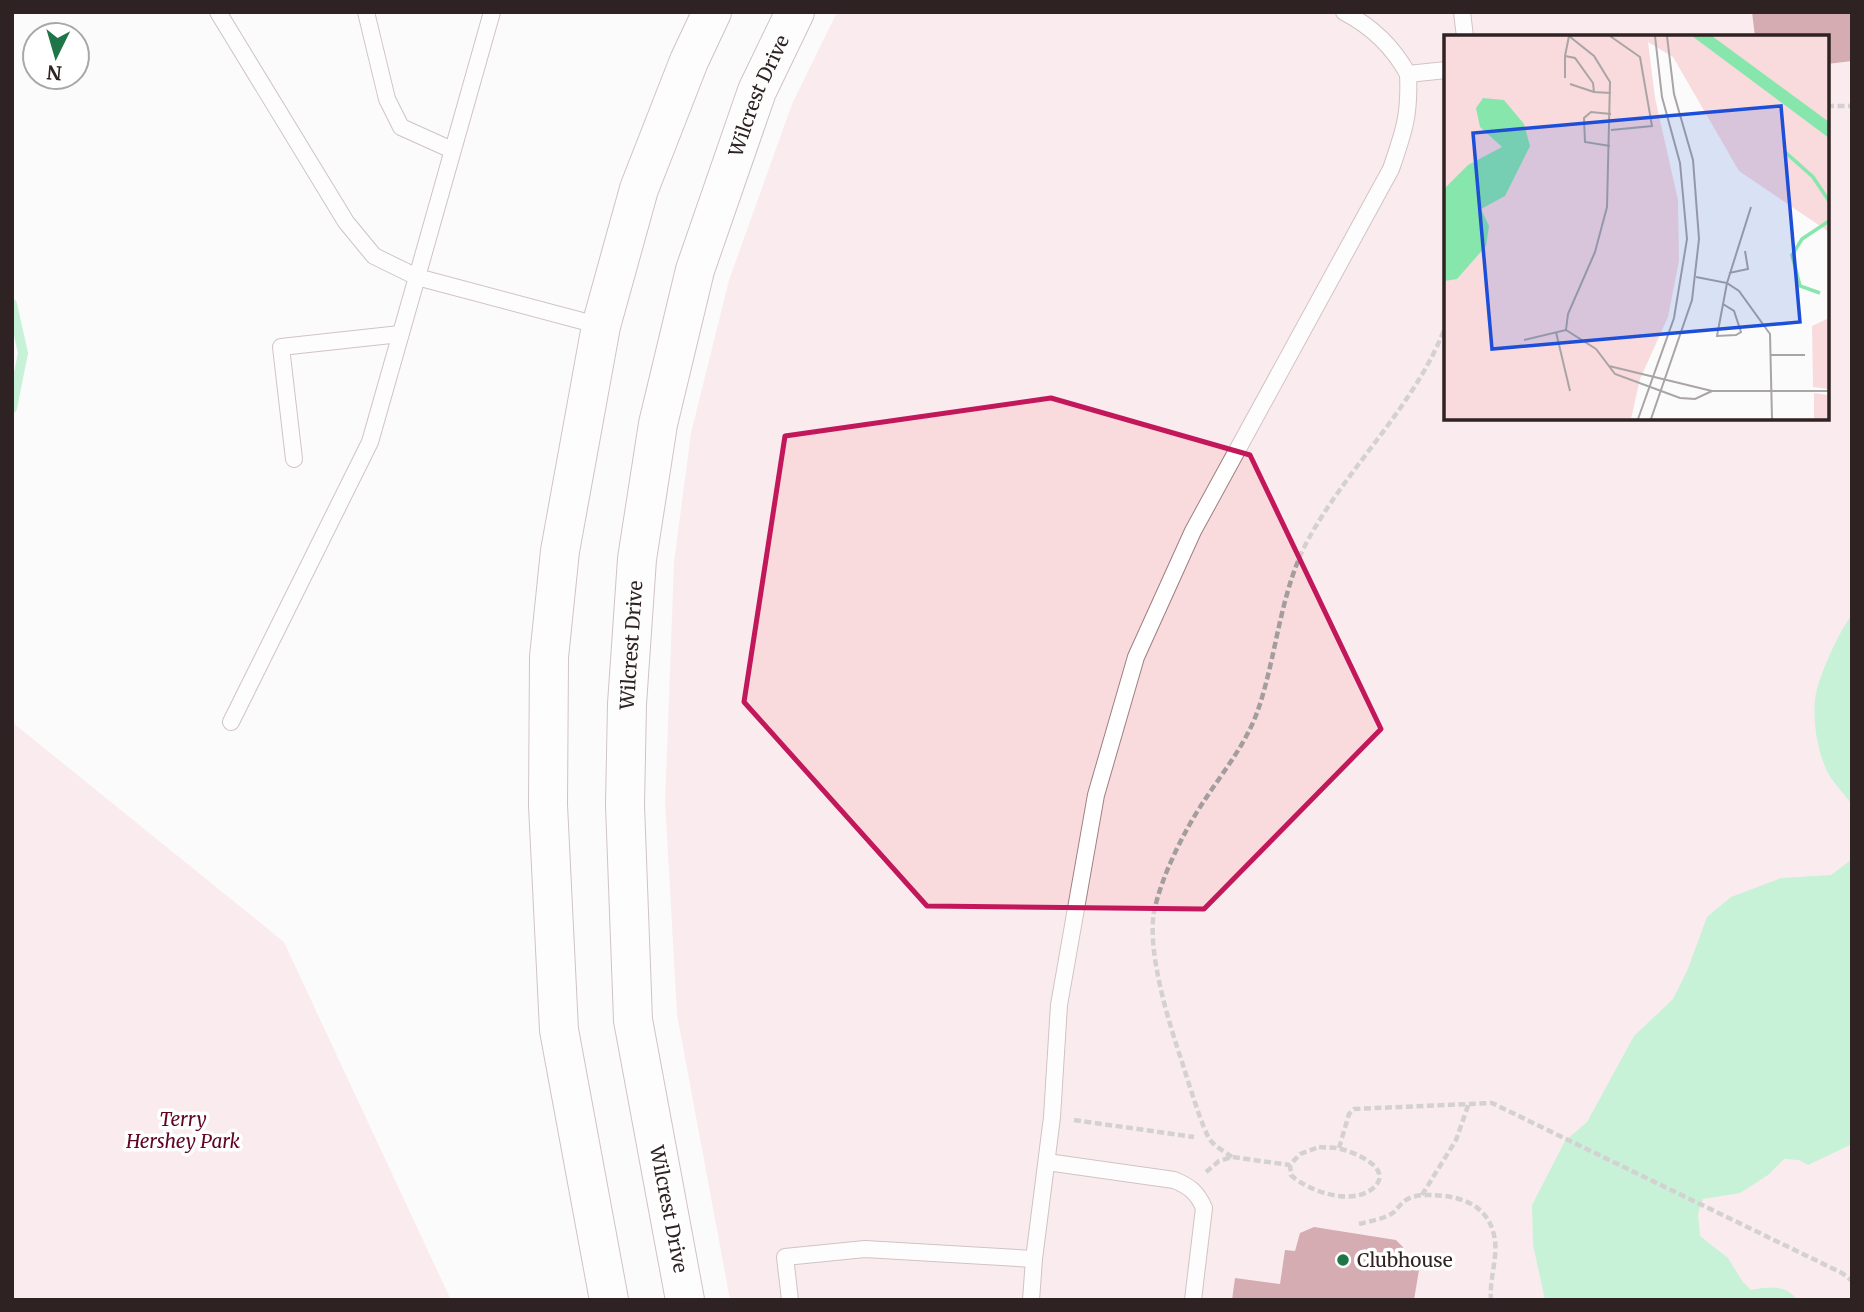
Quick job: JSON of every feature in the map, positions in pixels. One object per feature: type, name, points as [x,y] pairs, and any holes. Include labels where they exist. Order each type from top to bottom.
[{"type":"main road","points":[[609,1300],[559,1030],[548,805],[550,657],[560,551],[601,326],[639,189],[689,61],[712,12]]},
{"type":"main road","name":"Wilcrest Drive","points":[[685,1300],[633,1020],[625,805],[627,704],[637,559],[658,425],[695,270],[757,91],[795,12]]},
{"type":"lane","points":[[218,12],[346,222],[374,256],[416,276],[601,326]]},
{"type":"lane","points":[[366,12],[387,99],[401,127],[452,150]]},
{"type":"lane","points":[[231,722],[370,442],[492,12]]},
{"type":"lane","points":[[1031,1300],[1052,1117],[1059,1005],[1096,795],[1136,657],[1193,531],[1391,169],[1405,130],[1410,105],[1408,74],[1399,57],[1383,39],[1344,12]]},
{"type":"lane","points":[[1462,12],[1465,35]]},
{"type":"lane","points":[[1408,74],[1444,70]]},
{"type":"lane","points":[[294,459],[281,347],[400,334]]},
{"type":"lane","points":[[1047,1162],[1174,1180],[1189,1186],[1199,1196],[1204,1208],[1193,1300]]},
{"type":"lane","points":[[790,1300],[785,1257],[865,1249],[1034,1259]]},
{"type":"path","points":[[1829,106],[1852,106]]},
{"type":"path","points":[[1232,1157],[1209,1140],[1173,1035],[1153,939],[1154,913],[1162,885],[1181,842],[1203,802],[1239,748],[1257,713],[1292,580],[1308,539],[1419,378],[1444,329]]},
{"type":"path","points":[[1422,1195],[1456,1140],[1469,1102]]},
{"type":"path","points":[[1339,1148],[1349,1114],[1354,1109],[1492,1102],[1842,1273],[1852,1281]]},
{"type":"path","points":[[1052,1117],[1194,1137]]},
{"type":"path","points":[[1320,1147],[1339,1148],[1370,1161],[1378,1170],[1380,1179],[1374,1188],[1364,1194],[1334,1195],[1315,1192],[1302,1185],[1291,1175],[1290,1165],[1300,1154],[1320,1147]]},
{"type":"path","points":[[1189,1186],[1219,1161],[1232,1157],[1290,1165]]},
{"type":"path","points":[[1359,1224],[1392,1213],[1406,1200],[1422,1195],[1447,1195],[1468,1200],[1486,1216],[1495,1238],[1491,1300]]},
{"type":"highlighted area","points":[[1051,398],[1250,455],[1381,729],[1204,909],[927,906],[744,702],[785,436]]},
{"type":"green space","points":[[837,12],[1852,12],[1852,1300],[730,1300],[677,1015],[665,802],[674,562],[691,433],[729,280],[792,104]]},
{"type":"green space","name":"Terry Hershey Park","points":[[12,722],[284,942],[451,1300],[12,1300]]},
{"type":"shaded area","points":[[1852,615],[1852,805],[1831,778],[1820,753],[1816,735],[1815,700],[1829,656]]},
{"type":"shaded area","points":[[1852,859],[1852,1144],[1808,1165],[1799,1160],[1784,1159],[1768,1175],[1740,1193],[1703,1199],[1698,1214],[1700,1236],[1728,1258],[1751,1290],[1782,1289],[1797,1300],[1545,1300],[1533,1245],[1532,1205],[1565,1141],[1587,1122],[1634,1036],[1673,999],[1687,971],[1707,917],[1731,897],[1781,878],[1831,875]]},
{"type":"building","points":[[1752,12],[1852,12],[1852,61],[1829,64],[1829,35],[1755,35]]},
{"type":"building","name":"Clubhouse","points":[[1314,1227],[1396,1240],[1403,1247],[1402,1268],[1419,1270],[1414,1300],[1232,1300],[1235,1278],[1280,1284],[1285,1250],[1295,1251],[1300,1233]]},
{"type":"waterway","points":[[12,304],[23,353],[12,408]]},
{"type":"place","name":"Clubhouse","points":[[1343,1260]]}]
